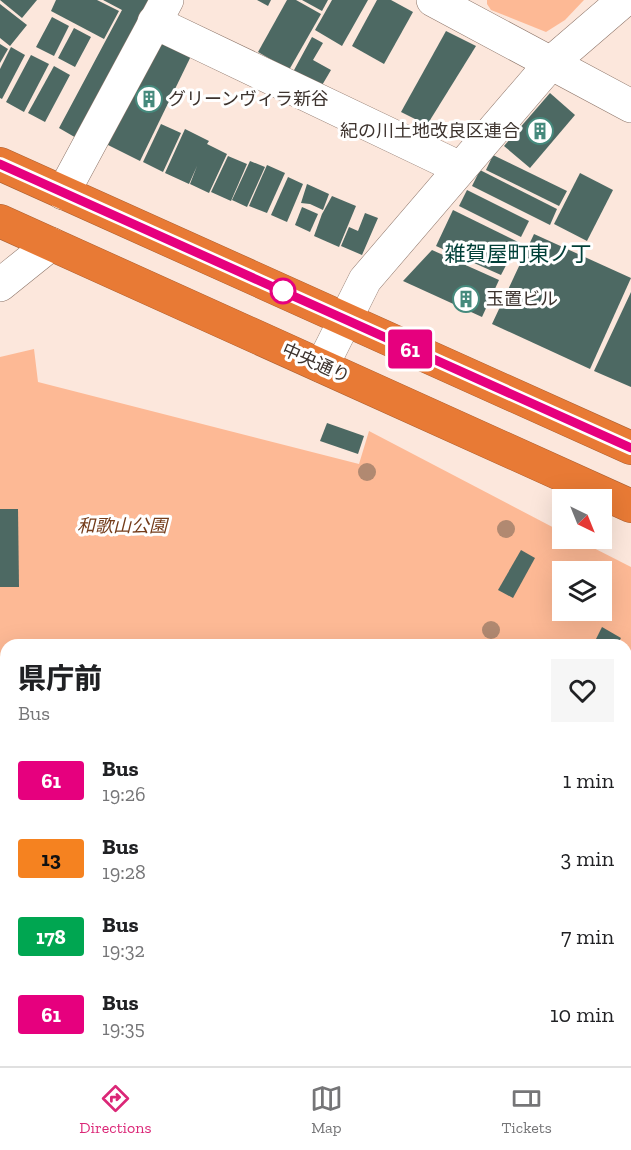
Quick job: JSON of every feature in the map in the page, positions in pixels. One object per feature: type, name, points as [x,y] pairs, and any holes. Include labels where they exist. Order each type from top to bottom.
[{"type":"highway","points":[[0,164],[631,448]]},
{"type":"highway","name":"中央通り","points":[[0,221],[631,506]]},
{"type":"street","points":[[433,0],[631,106]]},
{"type":"street","points":[[322,366],[365,280],[552,62],[624,0]]},
{"type":"street","points":[[63,193],[161,11],[460,168]]},
{"type":"street","points":[[0,285],[51,244]]},
{"type":"green space","points":[[487,0],[584,0],[565,20],[546,32],[491,10]]},
{"type":"green space","name":"和歌山公園","points":[[34,349],[38,382],[359,464],[369,431],[552,527],[552,549],[596,549],[631,567],[631,639],[0,639],[0,357]]},
{"type":"building","points":[[0,0],[37,0],[22,18]]},
{"type":"building","points":[[56,0],[97,0],[119,11],[104,39],[51,11]]},
{"type":"building","points":[[103,0],[152,0],[78,139],[59,128],[122,10]]},
{"type":"building","points":[[257,0],[271,0],[268,6]]},
{"type":"building","points":[[287,0],[296,0],[321,14],[289,70],[258,52]]},
{"type":"building","points":[[302,0],[328,0],[322,11]]},
{"type":"building","points":[[332,0],[368,0],[342,46],[315,30]]},
{"type":"building","points":[[377,0],[391,0],[413,12],[384,64],[352,46]]},
{"type":"building","points":[[0,4],[27,25],[10,46],[0,38]]},
{"type":"building","points":[[52,17],[69,26],[54,56],[36,47]]},
{"type":"building","points":[[74,28],[91,37],[75,67],[58,58]]},
{"type":"building","points":[[446,31],[476,46],[427,125],[401,112]]},
{"type":"building","name":"グリーンヴィラ新谷","points":[[158,37],[192,54],[140,161],[106,144]]},
{"type":"building","points":[[312,37],[323,43],[313,60],[331,70],[321,87],[293,72]]},
{"type":"building","points":[[0,44],[8,49],[0,63]]},
{"type":"building","points":[[11,47],[25,55],[2,99],[0,98],[0,69]]},
{"type":"building","points":[[31,55],[49,64],[24,112],[6,102]]},
{"type":"building","points":[[54,66],[70,75],[45,122],[28,113]]},
{"type":"building","name":"紀の川土地改良区連合","points":[[550,93],[575,115],[530,168],[504,146]]},
{"type":"building","points":[[161,124],[181,133],[163,172],[143,162]]},
{"type":"building","points":[[185,129],[209,141],[207,144],[227,154],[209,193],[190,184],[197,166],[189,184],[165,173]]},
{"type":"building","points":[[493,155],[567,191],[559,206],[486,170]]},
{"type":"building","points":[[228,156],[247,164],[231,201],[211,192]]},
{"type":"building","points":[[250,161],[265,167],[247,207],[232,200]]},
{"type":"building","points":[[267,165],[285,173],[267,213],[249,206]]},
{"type":"building","points":[[480,170],[557,209],[550,225],[472,186]]},
{"type":"building","points":[[580,173],[613,190],[587,241],[554,224]]},
{"type":"building","points":[[288,177],[303,184],[287,222],[271,215]]},
{"type":"building","points":[[307,184],[329,194],[323,210],[301,203]]},
{"type":"building","points":[[467,190],[529,221],[521,237],[459,206]]},
{"type":"building","points":[[332,196],[356,206],[339,247],[314,236]]},
{"type":"building","points":[[302,207],[318,214],[310,232],[295,225]]},
{"type":"building","points":[[453,210],[518,242],[501,275],[436,246]]},
{"type":"building","points":[[365,213],[378,218],[362,255],[341,246],[349,227],[358,231]]},
{"type":"building","points":[[534,234],[631,278],[590,369],[492,324]]},
{"type":"building","name":"玉置ビル","points":[[432,250],[499,280],[482,317],[403,281]]},
{"type":"building","points":[[631,292],[631,387],[594,371]]},
{"type":"building","points":[[327,423],[364,436],[358,454],[320,441]]},
{"type":"building","points":[[0,509],[18,509],[19,587],[0,587]]},
{"type":"building","points":[[521,550],[535,558],[513,598],[498,590]]},
{"type":"building","points":[[602,627],[621,638],[620,639],[596,639]]},
{"type":"bus line","name":"61","points":[[0,164],[631,448]]},
{"type":"place","name":"グリーンヴィラ新谷","points":[[149,99]]},
{"type":"place","name":"紀の川土地改良区連合","points":[[540,131]]},
{"type":"place","name":"玉置ビル","points":[[466,299]]},
{"type":"district","name":"雑賀屋町東ノ丁","points":[[518,254]]}]
